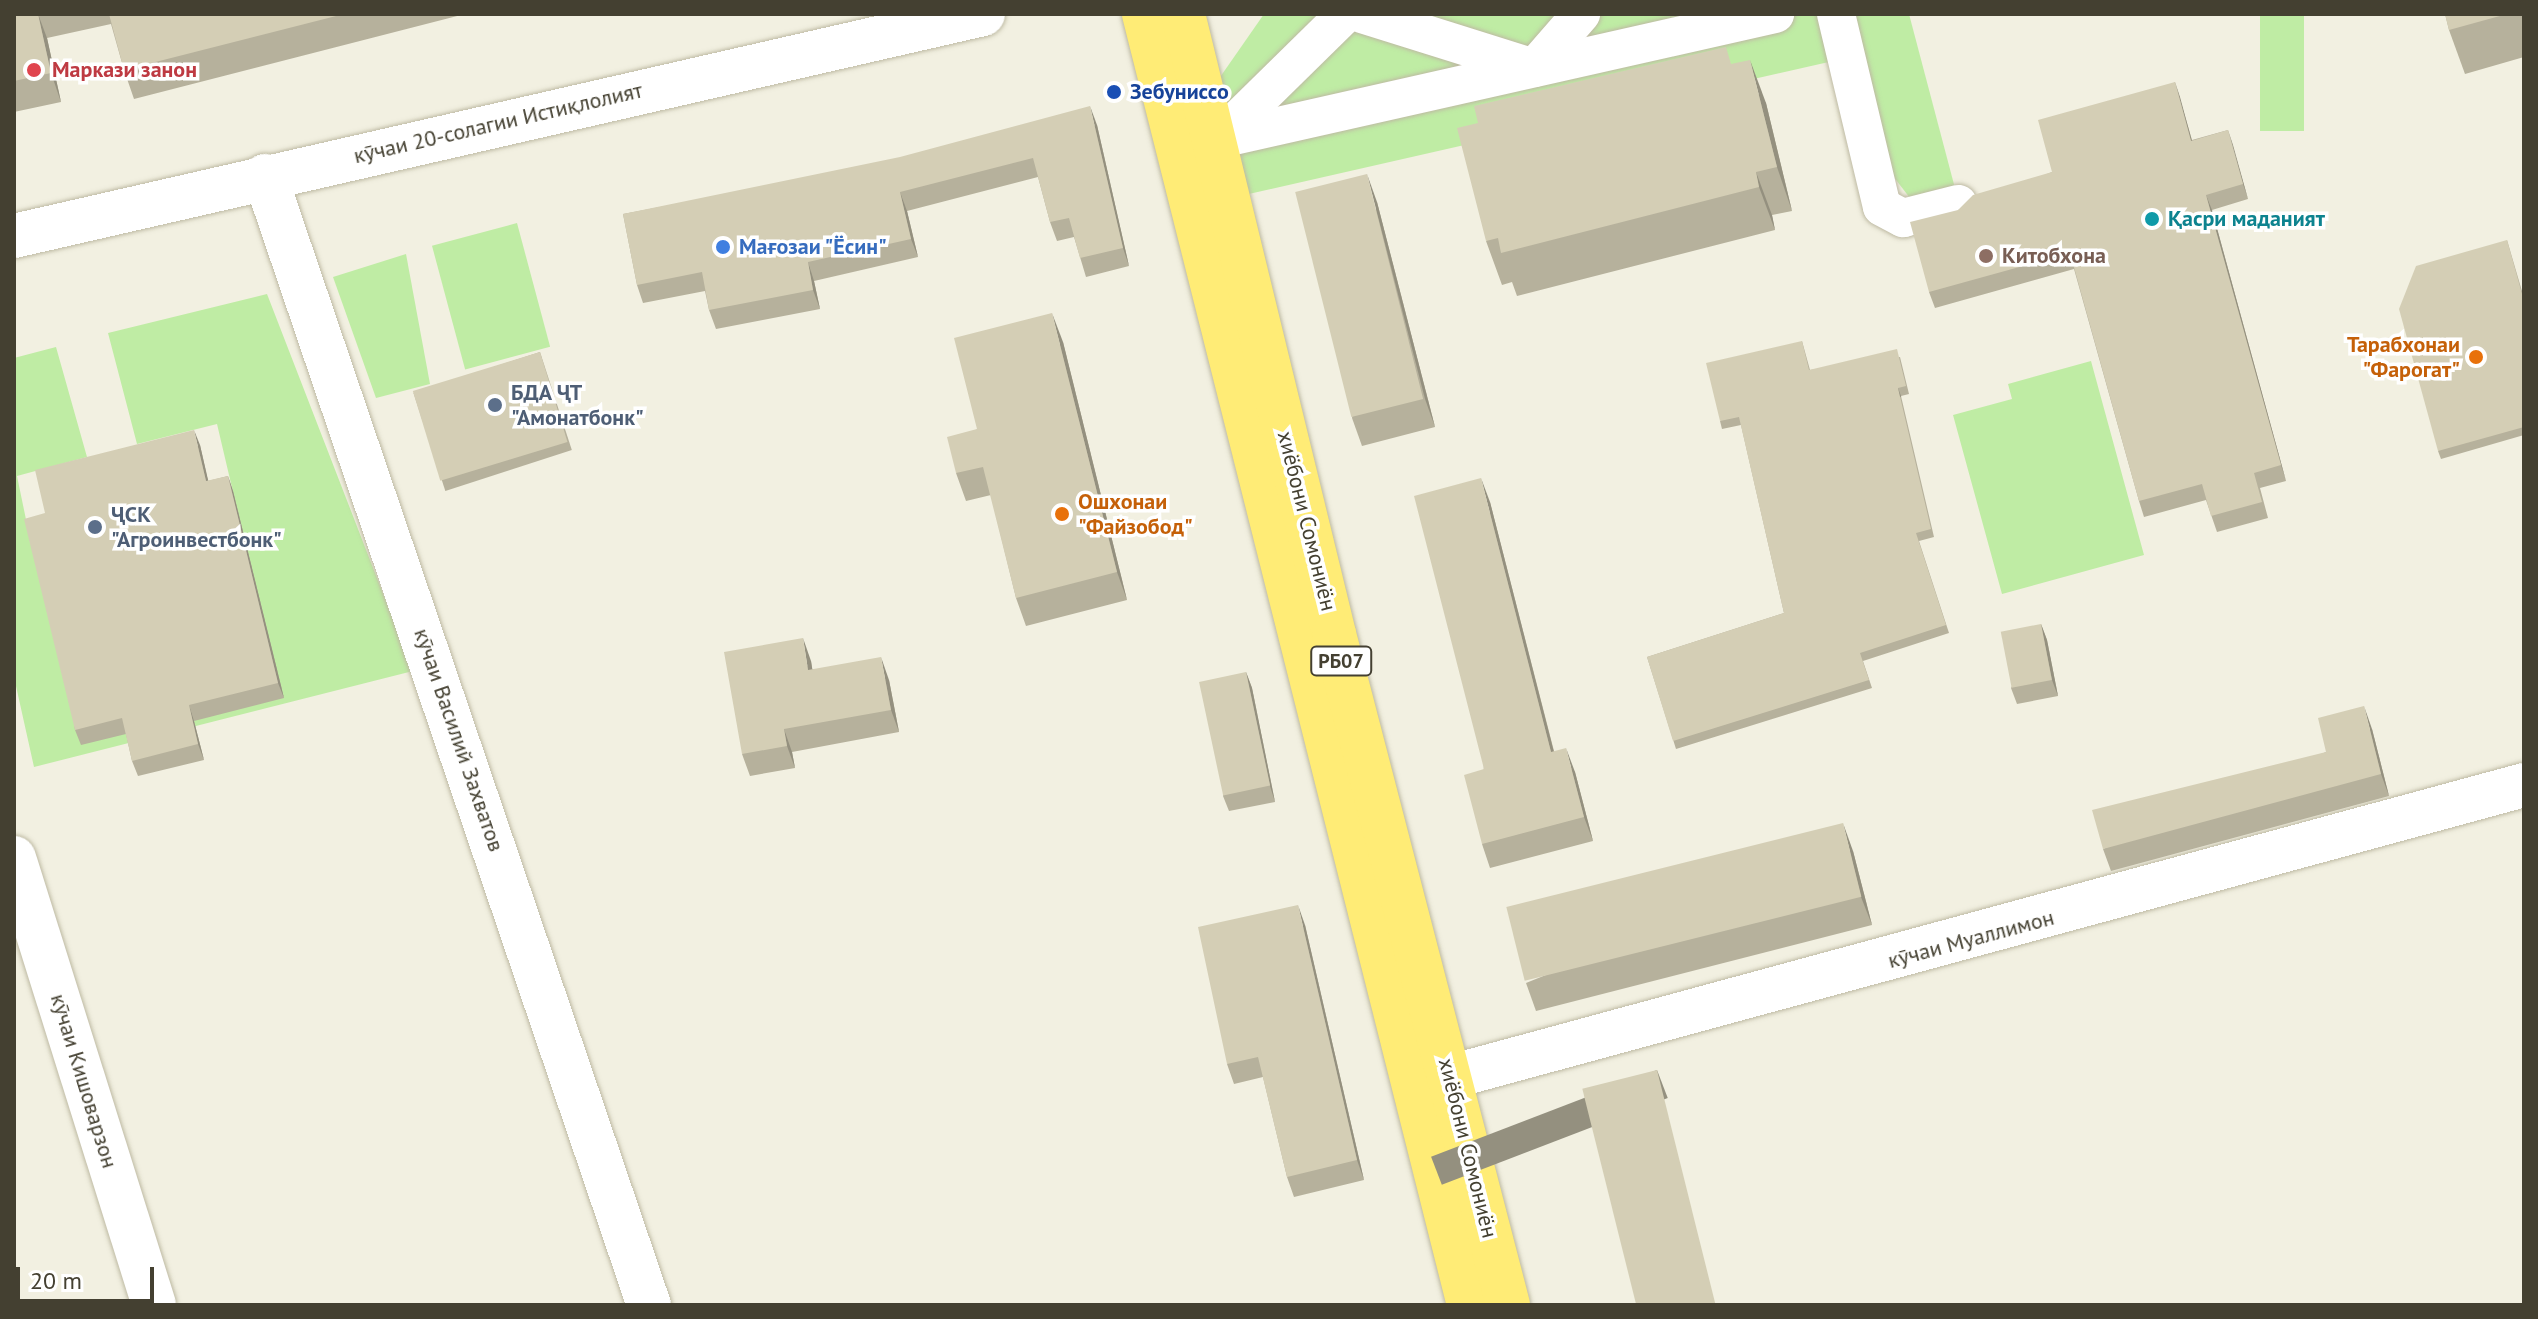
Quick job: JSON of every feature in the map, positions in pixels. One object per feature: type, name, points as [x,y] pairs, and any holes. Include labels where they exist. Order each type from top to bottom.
[{"type":"highway","name":"хиёбони Сомониён","points":[[1144,14],[1204,143]]},
{"type":"highway","name":"хиёбони Сомониён","points":[[1183,14],[1204,143],[1434,1081],[1508,1305]]},
{"type":"highway","name":"хиёбони Сомониён","points":[[1434,1081],[1469,1305]]},
{"type":"street","name":"кӯчаи 20-солагии Истиқлолият","points":[[14,236],[265,176],[983,14]]},
{"type":"street","points":[[1204,143],[1345,14]]},
{"type":"street","points":[[1362,14],[1534,68]]},
{"type":"street","points":[[1534,68],[1581,14]]},
{"type":"street","points":[[1204,143],[1775,14]]},
{"type":"street","points":[[1836,14],[1882,207],[1903,218],[1958,204]]},
{"type":"street","name":"кӯчаи Василий Захватов","points":[[265,176],[649,1305]]},
{"type":"street","name":"кӯчаи Муаллимон","points":[[1434,1081],[1680,1019],[2524,785]]},
{"type":"street","name":"кӯчаи Кишоварзон","points":[[14,858],[154,1305]]},
{"type":"green space","points":[[1264,14],[1831,14],[1842,59],[1231,198],[1209,93]]},
{"type":"green space","points":[[1847,14],[1909,14],[1956,192],[1913,202],[1883,163]]},
{"type":"green space","points":[[2260,14],[2304,14],[2304,131],[2260,131]]},
{"type":"green space","points":[[517,223],[550,347],[465,369],[432,246]]},
{"type":"green space","points":[[406,254],[430,384],[376,398],[333,277]]},
{"type":"green space","points":[[267,294],[413,671],[34,767],[14,677],[14,358],[56,347],[87,457],[17,476],[29,534],[233,492],[217,424],[137,444],[108,333]]},
{"type":"green space","points":[[2091,361],[2144,555],[2002,594],[1953,415],[2012,399],[2008,384]]},
{"type":"building","points":[[14,14],[38,14],[51,73],[14,81]]},
{"type":"building","points":[[109,14],[344,14],[124,70]]},
{"type":"building","points":[[2445,14],[2507,14],[2449,30]]},
{"type":"building","points":[[1726,47],[1731,64],[1750,60],[1777,167],[1756,172],[1759,187],[1501,253],[1498,238],[1486,241],[1457,128],[1478,123],[1474,106]]},
{"type":"building","points":[[2175,82],[2191,141],[2228,130],[2243,184],[2206,195],[2281,465],[2254,473],[2262,502],[2211,516],[2202,484],[2139,501],[2070,253],[1929,292],[1910,222],[1958,210],[1973,195],[2052,172],[2038,120]]},
{"type":"building","points":[[1090,106],[1123,248],[1080,258],[1069,218],[1050,222],[1033,158],[900,192],[911,239],[808,262],[813,290],[709,310],[702,272],[637,285],[623,214],[900,157]]},
{"type":"building","points":[[1367,174],[1423,399],[1351,417],[1295,192]]},
{"type":"building","points":[[2507,240],[2524,301],[2524,427],[2438,451],[2399,309],[2416,266]]},
{"type":"building","points":[[1052,313],[1117,572],[1016,598],[983,467],[956,473],[947,437],[977,429],[954,338]]},
{"type":"building","points":[[1802,341],[1809,370],[1897,349],[1906,386],[1898,388],[1931,529],[1916,533],[1946,625],[1860,653],[1869,680],[1673,741],[1647,657],[1784,613],[1739,417],[1720,421],[1706,363]]},
{"type":"building","points":[[540,352],[567,442],[440,481],[413,391]]},
{"type":"building","points":[[194,430],[206,481],[228,476],[278,683],[189,705],[198,744],[132,761],[122,718],[75,730],[24,519],[45,513],[35,470]]},
{"type":"building","points":[[1481,478],[1551,752],[1566,748],[1584,817],[1482,844],[1464,775],[1484,769],[1414,496]]},
{"type":"building","points":[[2041,624],[2052,680],[2012,688],[2001,632]]},
{"type":"building","points":[[803,638],[808,670],[881,657],[891,710],[784,729],[787,746],[742,754],[724,652]]},
{"type":"building","points":[[1246,672],[1270,785],[1223,795],[1199,682]]},
{"type":"building","points":[[2364,706],[2381,774],[2103,849],[2092,810],[2326,752],[2318,718]]},
{"type":"building","points":[[1843,823],[1861,897],[1525,981],[1506,907]]},
{"type":"building","points":[[1298,905],[1357,1160],[1287,1177],[1258,1057],[1227,1064],[1198,927]]},
{"type":"building","points":[[1657,1070],[1716,1305],[1636,1305],[1582,1089]]},
{"type":"place","name":"Маркази занон","points":[[34,70]]},
{"type":"place","name":"Зебуниссо","points":[[1114,92]]},
{"type":"place","name":"Қасри маданият","points":[[2152,219]]},
{"type":"place","name":"Мағозаи \"Ёсин\"","points":[[723,247]]},
{"type":"place","name":"Китобхона","points":[[1986,256]]},
{"type":"place","name":"Тарабхонаи \"Фарогат\"","points":[[2476,357]]},
{"type":"place","name":"БДА ҶТ \"Амонатбонк\"","points":[[495,405]]},
{"type":"place","name":"Ошхонаи \"Файзобод\"","points":[[1062,514]]},
{"type":"place","name":"ҶСК \"Агроинвестбонк\"","points":[[95,527]]}]
